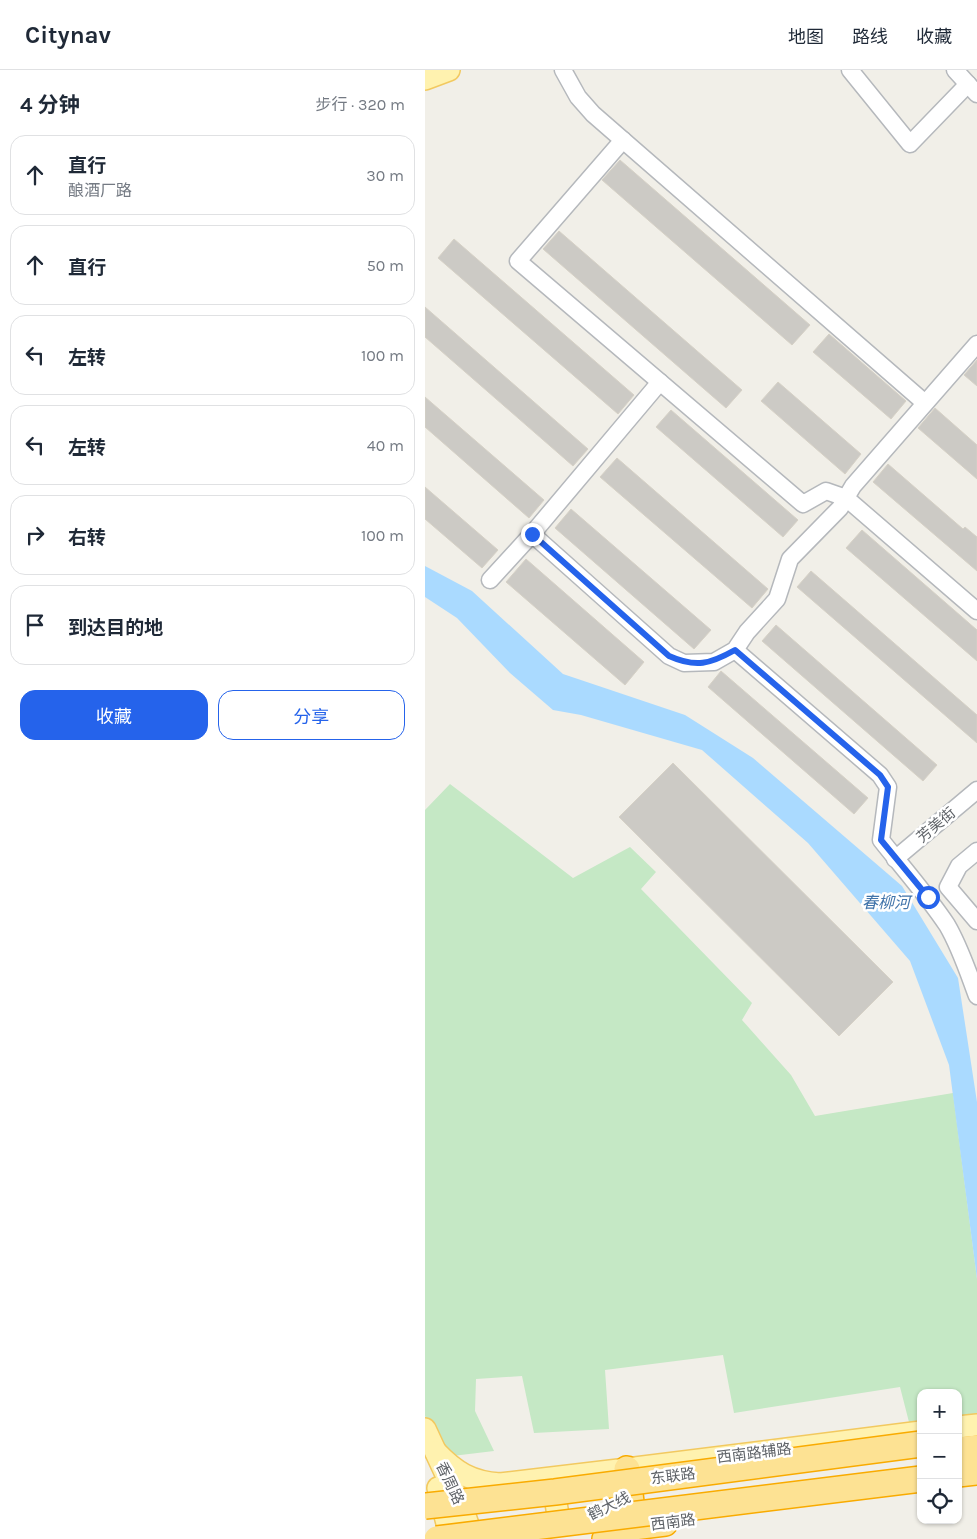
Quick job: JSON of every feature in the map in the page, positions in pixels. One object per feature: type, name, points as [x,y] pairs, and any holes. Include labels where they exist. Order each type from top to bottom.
[{"type":"highway","points":[[962,1439],[977,1437]]},
{"type":"highway","name":"东联路","points":[[445,1521],[555,1492],[917,1445]]},
{"type":"highway","points":[[962,1450],[977,1448]]},
{"type":"highway","name":"鹤大线","points":[[557,1519],[599,1508],[636,1493],[917,1456]]},
{"type":"highway","points":[[627,1469],[634,1527]]},
{"type":"highway","points":[[962,1474],[977,1472]]},
{"type":"highway","points":[[445,1521],[917,1479]]},
{"type":"highway","points":[[962,1485],[977,1483]]},
{"type":"highway","name":"西南路","points":[[634,1527],[917,1491]]},
{"type":"highway","name":"鹤大线","points":[[605,1539],[634,1527]]},
{"type":"main road","points":[[425,79],[449,70]]},
{"type":"main road","points":[[962,1427],[977,1425]]},
{"type":"main road","name":"香周路","points":[[425,1429],[445,1521]]},
{"type":"main road","name":"西南路辅路","points":[[445,1521],[557,1519],[627,1469],[917,1433]]},
{"type":"main road","points":[[430,1454],[460,1474],[485,1483],[500,1484],[627,1469]]},
{"type":"main road","name":"西南路","points":[[557,1519],[634,1527]]},
{"type":"main road","points":[[425,1530],[445,1521]]},
{"type":"street","points":[[563,70],[578,97],[593,114],[925,403]]},
{"type":"street","points":[[850,70],[910,144],[973,89],[955,70]]},
{"type":"street","points":[[623,140],[518,261],[803,504],[826,490],[846,498],[977,611]]},
{"type":"street","points":[[532,534],[669,656],[684,663],[714,662],[735,650],[747,632],[777,599],[790,559],[840,508],[853,486],[977,344]]},
{"type":"street","points":[[490,580],[532,534],[660,382]]},
{"type":"street","points":[[735,650],[880,775],[888,787],[881,840],[928,897],[948,927],[965,962],[977,996]]},
{"type":"street","name":"芳美街","points":[[895,859],[977,790]]},
{"type":"street","points":[[977,850],[959,866],[948,887],[977,921]]},
{"type":"green space","points":[[450,784],[573,878],[630,847],[656,872],[641,889],[752,1003],[742,1020],[791,1075],[815,1116],[953,1093],[977,1279],[977,1419],[962,1421],[962,1389],[917,1389],[917,1425],[910,1426],[900,1387],[734,1413],[723,1355],[605,1370],[609,1429],[534,1433],[522,1376],[476,1379],[475,1411],[494,1451],[444,1457],[425,1416],[425,810]]},
{"type":"water","name":"春柳河","points":[[425,566],[472,591],[563,674],[685,715],[753,758],[902,886],[958,978],[977,1102],[977,1279],[949,1065],[910,961],[808,843],[702,750],[581,715],[553,710],[510,673],[457,618],[425,597]]},
{"type":"building","points":[[620,160],[810,325],[792,345],[602,180]]},
{"type":"building","points":[[559,231],[742,390],[726,408],[543,249]]},
{"type":"building","points":[[454,239],[634,395],[618,414],[438,258]]},
{"type":"building","points":[[425,307],[588,449],[573,466],[425,337]]},
{"type":"building","points":[[829,334],[906,401],[891,419],[813,352]]},
{"type":"building","points":[[977,360],[977,386],[964,375]]},
{"type":"building","points":[[778,382],[861,454],[845,474],[761,401]]},
{"type":"building","points":[[425,397],[544,500],[529,518],[425,427]]},
{"type":"building","points":[[935,408],[977,445],[977,479],[918,428]]},
{"type":"building","points":[[671,410],[798,520],[783,537],[656,427]]},
{"type":"building","points":[[617,458],[768,589],[752,608],[600,477]]},
{"type":"building","points":[[888,464],[963,529],[965,527],[977,537],[977,571],[873,482]]},
{"type":"building","points":[[425,487],[498,550],[482,568],[425,519]]},
{"type":"building","points":[[571,509],[711,630],[694,649],[555,528]]},
{"type":"building","points":[[862,530],[977,630],[977,661],[846,548]]},
{"type":"building","points":[[526,559],[644,662],[625,685],[506,582]]},
{"type":"building","points":[[811,571],[977,715],[977,743],[797,587]]},
{"type":"building","points":[[776,625],[937,765],[923,781],[762,641]]},
{"type":"building","points":[[721,671],[868,798],[854,814],[708,687]]},
{"type":"building","points":[[673,763],[893,982],[839,1036],[619,817]]},
{"type":"route","points":[[532,534],[669,656],[684,663],[714,662],[735,650],[880,775],[888,787],[881,840],[928,897]]}]
